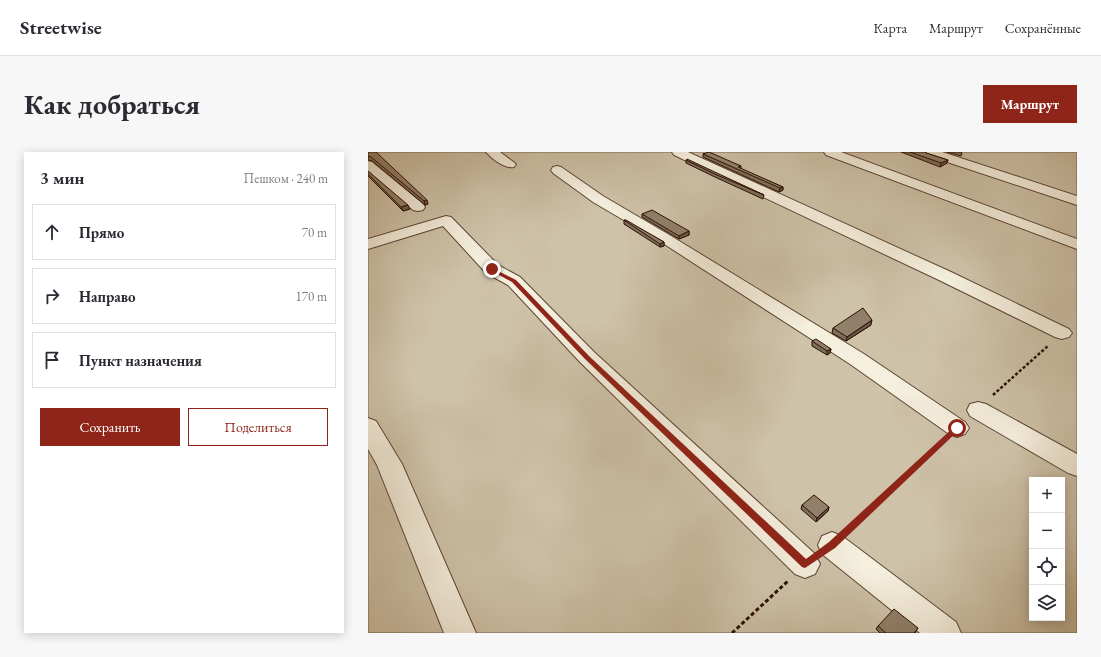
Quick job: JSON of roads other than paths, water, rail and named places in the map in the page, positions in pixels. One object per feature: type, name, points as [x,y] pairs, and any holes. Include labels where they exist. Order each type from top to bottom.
[{"type":"lane","points":[[492,152],[510,164]]},
{"type":"lane","points":[[678,152],[945,276],[1070,328]]},
{"type":"lane","points":[[830,152],[1077,244]]},
{"type":"lane","points":[[930,152],[1077,201]]},
{"type":"lane","points":[[368,165],[418,207]]},
{"type":"lane","points":[[557,170],[598,199],[666,239],[857,358],[957,428]]},
{"type":"lane","points":[[368,244],[446,220],[492,269],[514,281],[587,358],[805,564]]},
{"type":"lane","points":[[978,410],[1077,466]]},
{"type":"lane","points":[[368,427],[389,464],[460,633]]},
{"type":"lane","points":[[832,545],[946,633]]}]
